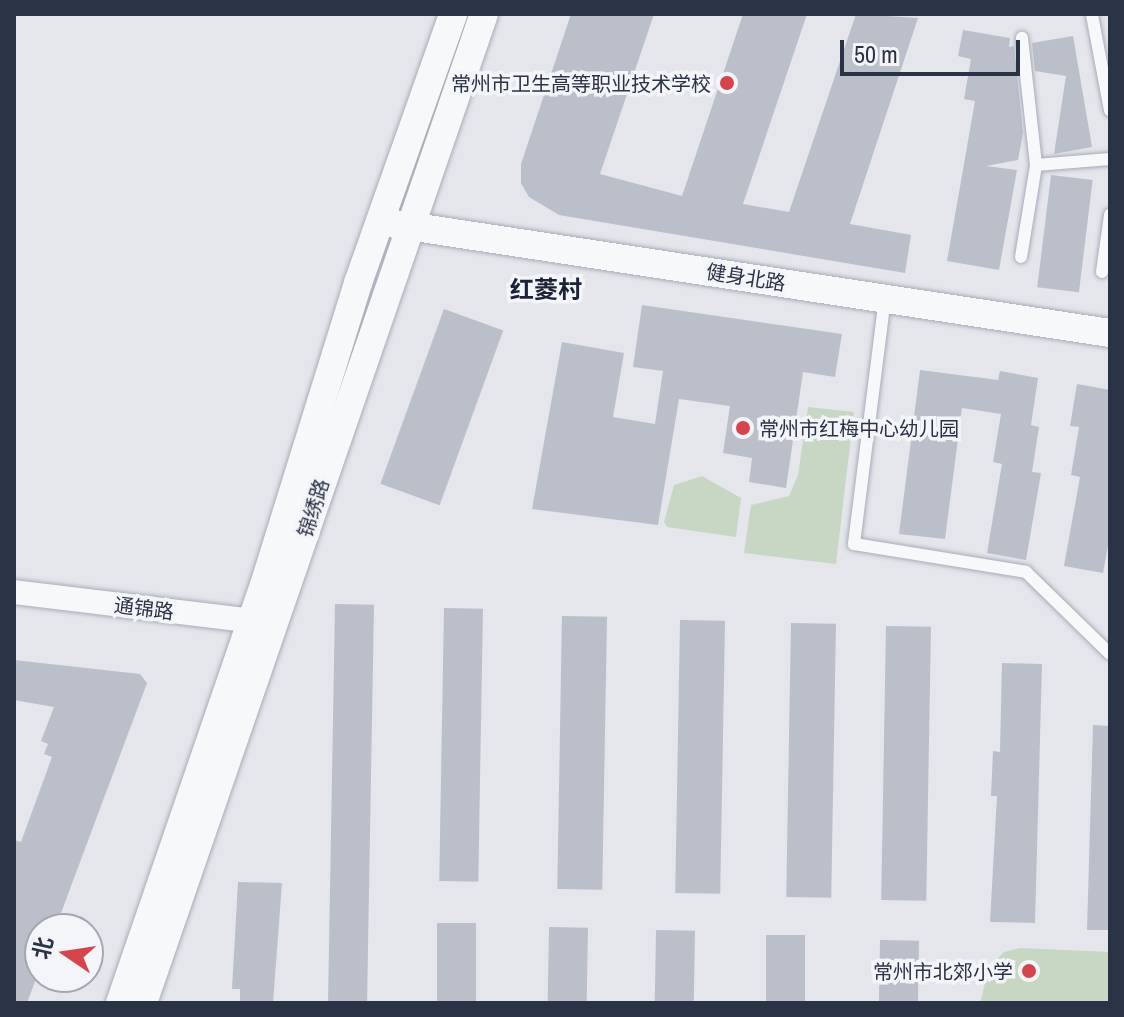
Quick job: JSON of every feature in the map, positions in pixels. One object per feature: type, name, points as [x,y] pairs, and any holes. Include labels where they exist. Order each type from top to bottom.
[{"type":"street","name":"锦绣路","points":[[143,1003],[263,622],[381,223],[453,14]]},
{"type":"street","name":"锦绣路","points":[[120,1003],[411,227],[484,14]]},
{"type":"street","name":"健身北路","points":[[381,223],[1110,333]]},
{"type":"street","name":"通锦路","points":[[14,592],[263,622]]},
{"type":"lane","points":[[1092,15],[1110,110]]},
{"type":"lane","points":[[1021,257],[1036,165],[1022,38]]},
{"type":"lane","points":[[1036,165],[1110,159]]},
{"type":"lane","points":[[1102,272],[1110,215]]},
{"type":"lane","points":[[885,298],[854,544],[1026,572],[1110,654]]},
{"type":"green space","points":[[808,407],[854,412],[836,564],[744,553],[751,505],[789,496],[798,475]]},
{"type":"green space","points":[[702,476],[741,498],[736,537],[667,527],[664,522],[674,485]]},
{"type":"green space","points":[[1020,948],[1110,952],[1110,1003],[980,1003],[989,967],[1004,952]]},
{"type":"building","points":[[571,14],[654,14],[600,174],[682,196],[743,14],[807,14],[743,204],[789,212],[856,14],[918,18],[850,224],[911,235],[905,273],[559,215],[529,197],[521,183],[521,164]]},
{"type":"building","points":[[963,30],[1010,38],[1009,47],[1014,46],[1023,133],[1018,160],[986,166],[1017,170],[999,270],[947,261],[975,101],[964,99],[971,59],[958,56]]},
{"type":"building","points":[[1073,36],[1092,147],[1054,154],[1066,76],[1035,71],[1032,43]]},
{"type":"building","points":[[1051,175],[1093,180],[1079,292],[1037,287]]},
{"type":"building","points":[[642,305],[842,334],[835,377],[803,372],[786,488],[749,482],[752,458],[723,453],[730,406],[679,399],[658,525],[532,509],[562,342],[624,353],[613,417],[655,424],[663,371],[633,367]]},
{"type":"building","points":[[444,309],[503,331],[440,505],[380,484]]},
{"type":"building","points":[[920,370],[998,380],[1000,371],[1038,378],[1031,425],[1039,427],[1032,472],[1041,473],[1026,560],[987,553],[1002,464],[993,462],[1001,414],[962,408],[945,539],[899,534]]},
{"type":"building","points":[[1077,384],[1110,390],[1110,535],[1103,573],[1064,566],[1080,477],[1071,475],[1079,427],[1070,426]]},
{"type":"building","points":[[335,604],[374,605],[367,1003],[328,1003]]},
{"type":"building","points":[[444,608],[483,609],[478,882],[439,881]]},
{"type":"building","points":[[562,616],[607,617],[602,890],[557,889]]},
{"type":"building","points":[[680,620],[725,621],[720,894],[675,893]]},
{"type":"building","points":[[791,623],[836,624],[831,898],[786,897]]},
{"type":"building","points":[[886,626],[931,627],[926,901],[881,900]]},
{"type":"building","points":[[14,660],[140,674],[147,683],[61,913],[24,913],[24,993],[31,993],[27,1003],[14,1003],[14,840],[21,842],[52,757],[44,754],[48,744],[41,741],[54,707],[14,700]]},
{"type":"building","points":[[1002,663],[1042,664],[1035,923],[990,922],[997,796],[991,796],[993,751],[1000,752]]},
{"type":"building","points":[[1093,725],[1110,726],[1110,930],[1087,930]]},
{"type":"building","points":[[238,882],[282,883],[273,1003],[240,1003],[240,989],[232,989]]},
{"type":"building","points":[[437,923],[476,923],[476,1003],[437,1003]]},
{"type":"building","points":[[549,927],[588,928],[587,1003],[548,1003]]},
{"type":"building","points":[[656,930],[695,931],[694,1003],[655,1003]]},
{"type":"building","points":[[766,935],[805,935],[805,1003],[766,1003]]},
{"type":"building","points":[[880,940],[919,941],[918,1003],[879,1003]]},
{"type":"place","name":"常州市卫生高等职业技术学校","points":[[727,83]]},
{"type":"place","name":"常州市红梅中心幼儿园","points":[[743,428]]},
{"type":"place","name":"常州市北郊小学","points":[[1029,971]]},
{"type":"district","name":"红菱村","points":[[546,290]]}]
